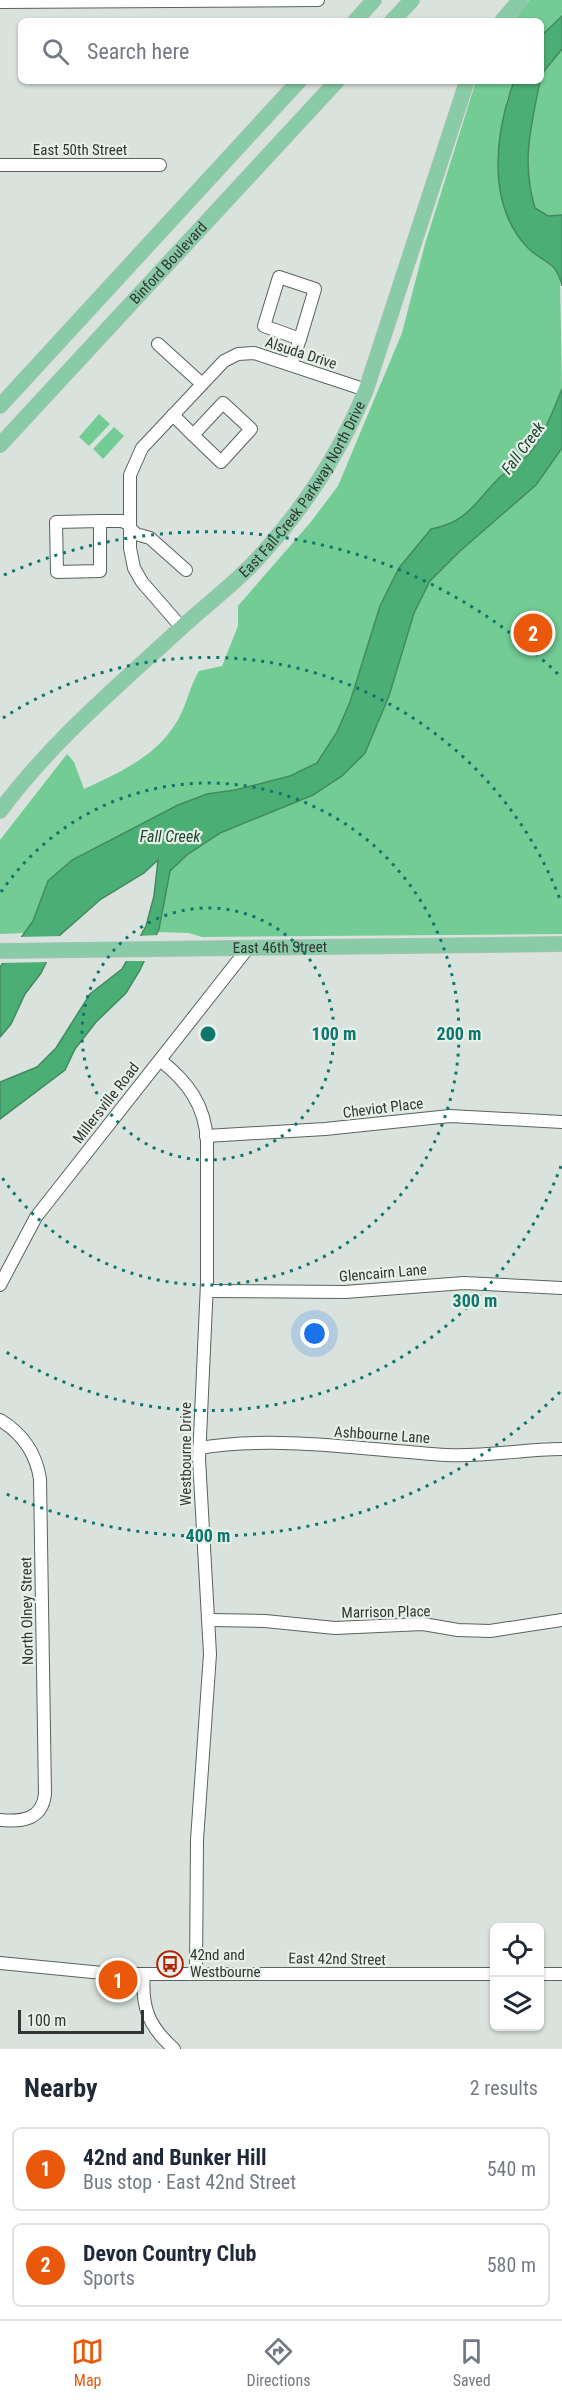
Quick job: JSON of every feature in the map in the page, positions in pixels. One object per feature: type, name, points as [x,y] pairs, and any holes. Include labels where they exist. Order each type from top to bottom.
[{"type":"main road","points":[[358,18],[374,0]]},
{"type":"main road","points":[[395,18],[411,0]]},
{"type":"main road","points":[[505,18],[520,0]]},
{"type":"main road","name":"Binford Boulevard","points":[[0,406],[296,84]]},
{"type":"main road","name":"Binford Boulevard","points":[[0,445],[334,84]]},
{"type":"main road","name":"East Fall Creek Parkway North Drive","points":[[0,811],[70,732],[250,567],[296,514],[336,453],[366,390],[466,84]]},
{"type":"main road","name":"East 46th Street","points":[[0,951],[562,944]]},
{"type":"street","points":[[0,2],[318,0]]},
{"type":"street","name":"East 50th Street","points":[[0,165],[160,165]]},
{"type":"street","points":[[291,365],[300,339],[315,289],[279,277],[264,326],[300,339]]},
{"type":"street","points":[[158,344],[202,384]]},
{"type":"street","name":"Alsuda Drive","points":[[182,628],[140,579],[132,560],[129,478],[133,464],[142,448],[224,361],[238,354],[254,353],[366,390]]},
{"type":"street","points":[[173,415],[193,435],[221,462],[251,429],[223,403],[193,435]]},
{"type":"street","points":[[100,521],[100,571],[57,572],[56,522],[100,521],[122,521],[136,534],[150,538],[186,570]]},
{"type":"street","name":"Millersville Road","points":[[0,1285],[36,1217],[248,948]]},
{"type":"street","name":"Westbourne Drive","points":[[160,1060],[181,1077],[195,1095],[202,1113],[206,1136],[207,1291],[200,1448],[210,1620],[209,1686],[197,1840],[196,1972]]},
{"type":"street","name":"Cheviot Place","points":[[206,1136],[325,1129],[450,1116],[562,1122]]},
{"type":"street","name":"Glencairn Lane","points":[[207,1291],[345,1292],[464,1283],[562,1288]]},
{"type":"street","name":"North Olney Street","points":[[0,1420],[16,1432],[29,1447],[40,1479],[45,1794],[43,1803],[35,1815],[21,1821],[0,1820]]},
{"type":"street","name":"Ashbourne Lane","points":[[200,1448],[257,1443],[304,1444],[464,1455],[562,1449]]},
{"type":"street","name":"Marrison Place","points":[[210,1620],[265,1621],[335,1628],[423,1624],[458,1630],[490,1631],[562,1620]]},
{"type":"street","name":"East 42nd Street","points":[[0,1963],[112,1974],[196,1972],[490,1974]]},
{"type":"street","points":[[144,1974],[143,2001],[146,2017],[174,2049]]},
{"type":"street","points":[[544,1974],[562,1974]]},
{"type":"shaded area","points":[[529,0],[562,0],[562,16],[544,33],[544,18],[515,18]]},
{"type":"shaded area","points":[[562,49],[562,215],[548,216],[535,208],[527,181],[528,147],[539,84],[544,84],[544,71]]},
{"type":"shaded area","points":[[475,84],[513,84],[506,102],[508,214],[517,234],[560,278],[562,389],[551,417],[528,455],[499,479],[478,505],[452,525],[431,529],[380,606],[350,702],[337,732],[317,763],[290,776],[235,790],[207,794],[178,805],[72,860],[48,881],[33,921],[24,933],[0,934],[0,840],[67,754],[74,762],[84,789],[125,769],[161,742],[179,718],[199,671],[222,666],[238,626],[238,606],[310,523],[338,486],[402,333],[425,244]]},
{"type":"shaded area","points":[[99,414],[110,424],[89,446],[79,437]]},
{"type":"shaded area","points":[[114,427],[124,436],[103,459],[93,449]]},
{"type":"shaded area","points":[[562,448],[562,934],[202,937],[189,933],[158,932],[170,871],[188,854],[220,833],[313,795],[365,753],[389,696],[414,613],[430,581],[459,552],[536,485]]},
{"type":"water","points":[[562,16],[562,49],[544,71],[544,33]]},
{"type":"water","points":[[513,84],[539,84],[529,144],[529,175],[535,208],[548,216],[562,215],[562,286],[556,271],[527,247],[514,229],[505,210],[498,167],[502,123]]},
{"type":"water","name":"Fall Creek","points":[[562,389],[562,448],[536,485],[459,552],[430,581],[414,613],[389,696],[365,753],[342,776],[313,795],[220,833],[188,854],[170,871],[159,929],[140,970],[126,993],[96,1022],[75,1049],[65,1070],[0,1119],[0,1082],[37,1067],[56,1048],[90,994],[122,969],[146,926],[154,896],[158,860],[144,873],[101,899],[59,936],[41,973],[25,994],[11,1024],[0,1037],[0,967],[33,921],[48,881],[72,860],[178,805],[207,794],[235,790],[290,776],[317,763],[337,732],[350,702],[380,606],[399,568],[431,529],[444,526],[470,510],[499,478],[528,455],[543,432]]},
{"type":"pier","points":[[159,935],[148,961],[123,961],[138,936]]},
{"type":"pier","points":[[63,936],[49,962],[0,963],[18,937]]},
{"type":"place","name":"Devon Country Club","points":[[533,633]]},
{"type":"place","name":"42nd and Westbourne","points":[[170,1964]]},
{"type":"place","name":"42nd and Bunker Hill","points":[[118,1980]]}]
